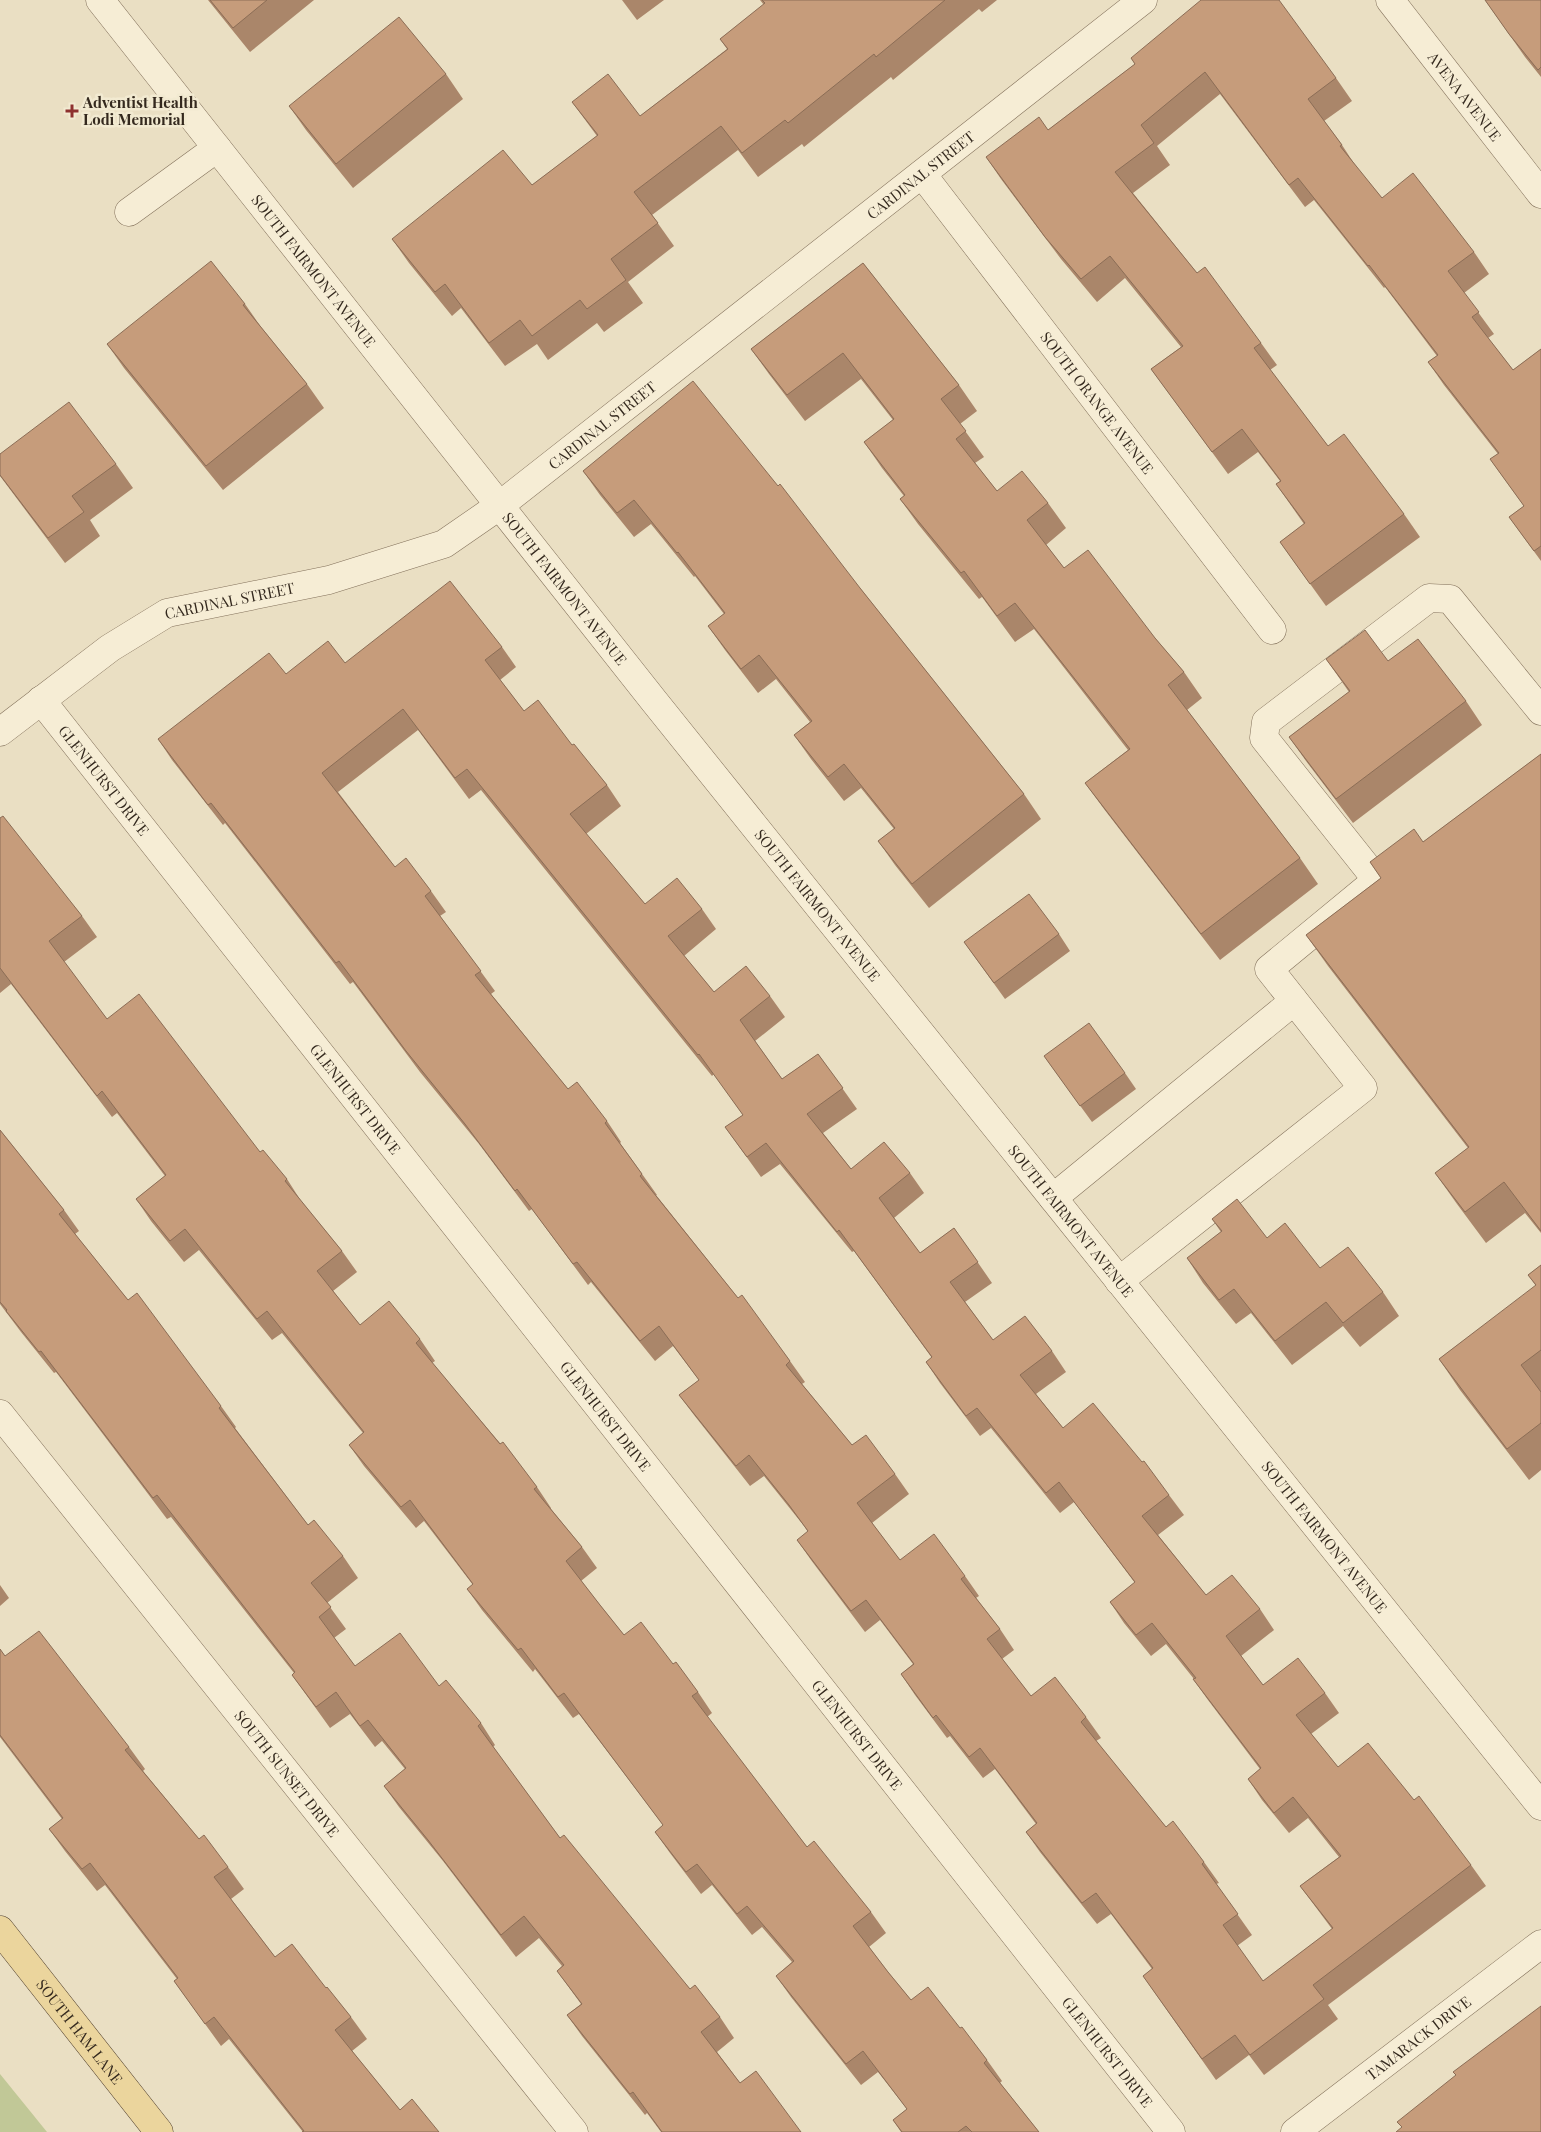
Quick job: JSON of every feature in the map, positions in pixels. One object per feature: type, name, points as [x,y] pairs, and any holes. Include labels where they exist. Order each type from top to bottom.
[{"type":"main road","name":"SOUTH HAM LANE","points":[[0,1930],[159,2132]]},
{"type":"street","name":"SOUTH FAIRMONT AVENUE","points":[[100,0],[499,506],[1541,1806]]},
{"type":"street","name":"CARDINAL STREET","points":[[0,732],[110,648],[167,613],[329,580],[444,544],[499,506],[1143,0]]},
{"type":"street","name":"AVENA AVENUE","points":[[1390,0],[1541,194]]},
{"type":"street","points":[[129,212],[217,148]]},
{"type":"street","name":"SOUTH ORANGE AVENUE","points":[[922,174],[1272,630]]},
{"type":"street","points":[[1377,880],[1264,738],[1266,722],[1428,598],[1450,599],[1541,710]]},
{"type":"street","name":"GLENHURST DRIVE","points":[[41,700],[1171,2132]]},
{"type":"street","points":[[1119,1280],[1363,1088],[1269,969],[1377,880],[1431,839]]},
{"type":"street","points":[[1053,1198],[1294,1001]]},
{"type":"street","name":"SOUTH SUNSET DRIVE","points":[[0,1414],[574,2132]]},
{"type":"street","name":"TAMARACK DRIVE","points":[[1295,2132],[1541,1944]]},
{"type":"green space","points":[[0,2074],[47,2132],[0,2132]]},
{"type":"building","points":[[210,0],[267,0],[233,28]]},
{"type":"building","points":[[762,0],[945,0],[876,57],[874,54],[788,123],[785,120],[742,153],[721,126],[634,192],[658,223],[611,259],[626,280],[587,309],[580,300],[532,336],[520,320],[489,343],[445,284],[435,292],[392,239],[503,150],[532,185],[598,135],[572,102],[608,74],[640,116],[728,49],[720,39],[765,3]]},
{"type":"building","points":[[1201,0],[1279,0],[1336,78],[1308,99],[1342,145],[1340,146],[1382,198],[1413,173],[1474,252],[1448,271],[1479,312],[1472,317],[1513,370],[1541,349],[1541,546],[1534,551],[1509,517],[1524,506],[1490,459],[1499,453],[1428,362],[1438,355],[1369,265],[1298,178],[1289,185],[1205,72],[1141,125],[1154,143],[1115,172],[1197,273],[1205,267],[1261,343],[1254,348],[1328,446],[1344,434],[1404,514],[1310,584],[1280,542],[1305,523],[1276,484],[1281,481],[1242,429],[1212,452],[1151,369],[1183,346],[1110,256],[1081,279],[1045,237],[986,157],[1039,117],[1048,130],[1135,64],[1131,58]]},
{"type":"building","points":[[1485,0],[1541,0],[1541,67],[1538,70],[1509,34]]},
{"type":"building","points":[[399,17],[446,74],[336,164],[289,106]]},
{"type":"building","points":[[211,261],[245,304],[243,305],[307,384],[206,466],[107,344]]},
{"type":"building","points":[[863,263],[959,385],[941,399],[966,431],[956,439],[997,491],[1022,471],[1048,503],[1027,520],[1064,568],[1088,550],[1155,638],[1184,672],[1168,685],[1300,858],[1201,934],[1085,783],[1130,749],[1015,603],[997,616],[964,571],[961,573],[900,499],[905,495],[864,442],[894,419],[843,353],[787,395],[751,349]]},
{"type":"building","points":[[693,381],[778,486],[780,484],[1024,794],[912,884],[878,841],[895,828],[844,764],[828,777],[794,735],[812,721],[759,655],[741,669],[708,626],[725,613],[678,552],[634,500],[617,513],[583,471]]},
{"type":"building","points":[[69,402],[116,464],[72,496],[84,512],[48,538],[0,475],[0,454]]},
{"type":"building","points":[[450,581],[502,647],[485,660],[524,711],[538,700],[572,745],[574,744],[607,785],[570,814],[645,904],[677,878],[702,909],[668,936],[714,992],[746,966],[770,996],[740,1020],[782,1079],[818,1054],[843,1088],[807,1114],[851,1169],[884,1142],[910,1173],[879,1198],[920,1253],[954,1228],[978,1262],[950,1282],[993,1340],[1025,1316],[1052,1351],[1020,1375],[1063,1428],[1093,1403],[1142,1462],[1144,1461],[1169,1495],[1142,1516],[1206,1595],[1232,1575],[1260,1609],[1226,1636],[1263,1685],[1298,1658],[1325,1693],[1296,1715],[1338,1767],[1368,1743],[1414,1800],[1419,1796],[1471,1865],[1313,1985],[1324,1999],[1250,2055],[1235,2035],[1202,2059],[1143,1976],[1153,1968],[1096,1893],[1082,1903],[1026,1832],[1037,1823],[980,1748],[969,1757],[936,1715],[933,1718],[901,1674],[914,1664],[866,1600],[851,1611],[797,1540],[808,1531],[789,1505],[749,1455],[736,1466],[679,1395],[699,1380],[659,1326],[640,1341],[577,1262],[573,1264],[517,1189],[515,1191],[465,1124],[406,1051],[339,961],[336,963],[211,803],[208,805],[158,739],[269,653],[286,674],[328,641],[345,663]],"holes":[[[403,709],[455,778],[467,769],[699,1054],[743,1115],[725,1127],[747,1157],[766,1143],[837,1232],[839,1230],[932,1357],[926,1362],[966,1416],[977,1408],[1046,1493],[1059,1482],[1135,1582],[1110,1602],[1136,1635],[1152,1623],[1196,1678],[1193,1679],[1261,1768],[1248,1779],[1274,1813],[1293,1797],[1341,1856],[1300,1886],[1333,1928],[1263,1981],[1223,1925],[1238,1914],[1202,1864],[1204,1862],[1173,1821],[1166,1827],[1081,1722],[1086,1717],[1055,1677],[1031,1696],[987,1639],[1000,1629],[961,1579],[965,1576],[934,1534],[900,1560],[857,1503],[895,1474],[866,1435],[852,1445],[786,1365],[790,1361],[742,1295],[738,1298],[640,1176],[642,1174],[605,1123],[607,1121],[577,1082],[568,1089],[475,975],[481,971],[425,896],[431,891],[406,858],[395,867],[322,773]]]},
{"type":"building","points":[[1365,630],[1388,661],[1418,639],[1466,701],[1336,799],[1289,737],[1350,691],[1326,659]]},
{"type":"building","points":[[1541,754],[1541,1231],[1504,1182],[1465,1212],[1435,1173],[1469,1147],[1306,935],[1381,878],[1370,862],[1414,829],[1423,842]]},
{"type":"building","points":[[3,816],[82,916],[49,941],[107,1019],[139,994],[260,1152],[263,1150],[287,1179],[285,1181],[342,1251],[317,1271],[360,1325],[389,1301],[420,1339],[416,1343],[500,1444],[503,1442],[537,1487],[534,1489],[582,1547],[566,1561],[600,1605],[624,1635],[641,1622],[673,1664],[676,1662],[698,1692],[692,1696],[807,1847],[814,1841],[871,1912],[853,1926],[888,1972],[911,2000],[928,1987],[960,2028],[962,2027],[987,2060],[984,2063],[1039,2132],[972,2132],[966,2126],[958,2132],[902,2132],[893,2120],[907,2109],[863,2051],[846,2064],[776,1976],[794,1961],[747,1906],[737,1914],[697,1864],[686,1872],[655,1832],[663,1825],[564,1693],[558,1697],[521,1648],[518,1650],[467,1589],[473,1584],[410,1500],[401,1507],[349,1445],[364,1432],[267,1311],[257,1319],[185,1229],[170,1241],[136,1199],[166,1175],[102,1091],[97,1096],[0,968],[0,818]]},
{"type":"building","points":[[1029,894],[1059,934],[994,983],[964,942]]},
{"type":"building","points":[[1089,1023],[1125,1073],[1080,1106],[1044,1056]]},
{"type":"building","points":[[0,1130],[64,1210],[59,1214],[128,1300],[137,1293],[221,1406],[219,1408],[308,1525],[314,1520],[343,1556],[311,1583],[331,1607],[319,1617],[355,1666],[400,1633],[439,1686],[446,1680],[481,1723],[478,1726],[560,1838],[564,1835],[690,1989],[695,1985],[720,2017],[701,2032],[740,2083],[756,2071],[801,2132],[662,2132],[633,2092],[630,2094],[567,2015],[582,2004],[557,1971],[564,1965],[524,1916],[501,1935],[384,1786],[406,1768],[368,1720],[360,1726],[336,1692],[316,1707],[292,1675],[295,1672],[157,1495],[153,1498],[41,1351],[39,1352],[0,1302]]},
{"type":"building","points":[[1237,1199],[1267,1238],[1285,1223],[1320,1268],[1348,1247],[1383,1292],[1343,1323],[1326,1302],[1275,1341],[1234,1289],[1219,1300],[1187,1258],[1222,1231],[1212,1219]]},
{"type":"building","points":[[1541,1265],[1541,1350],[1521,1365],[1541,1392],[1541,1423],[1507,1449],[1439,1359],[1536,1285],[1528,1275]]},
{"type":"building","points":[[39,1631],[129,1747],[125,1750],[199,1839],[204,1835],[228,1867],[214,1877],[275,1957],[292,1944],[351,2017],[335,2030],[400,2110],[412,2099],[439,2132],[302,2132],[304,2131],[214,2017],[205,2024],[174,1981],[178,1978],[90,1863],[82,1869],[49,1829],[63,1818],[0,1735],[0,1649],[5,1656]]},
{"type":"building","points":[[1541,2006],[1541,2132],[1396,2132],[1402,2127],[1397,2122],[1456,2075],[1453,2072]]},
{"type":"place","name":"Adventist Health Lodi Memorial","points":[[72,111]]}]
